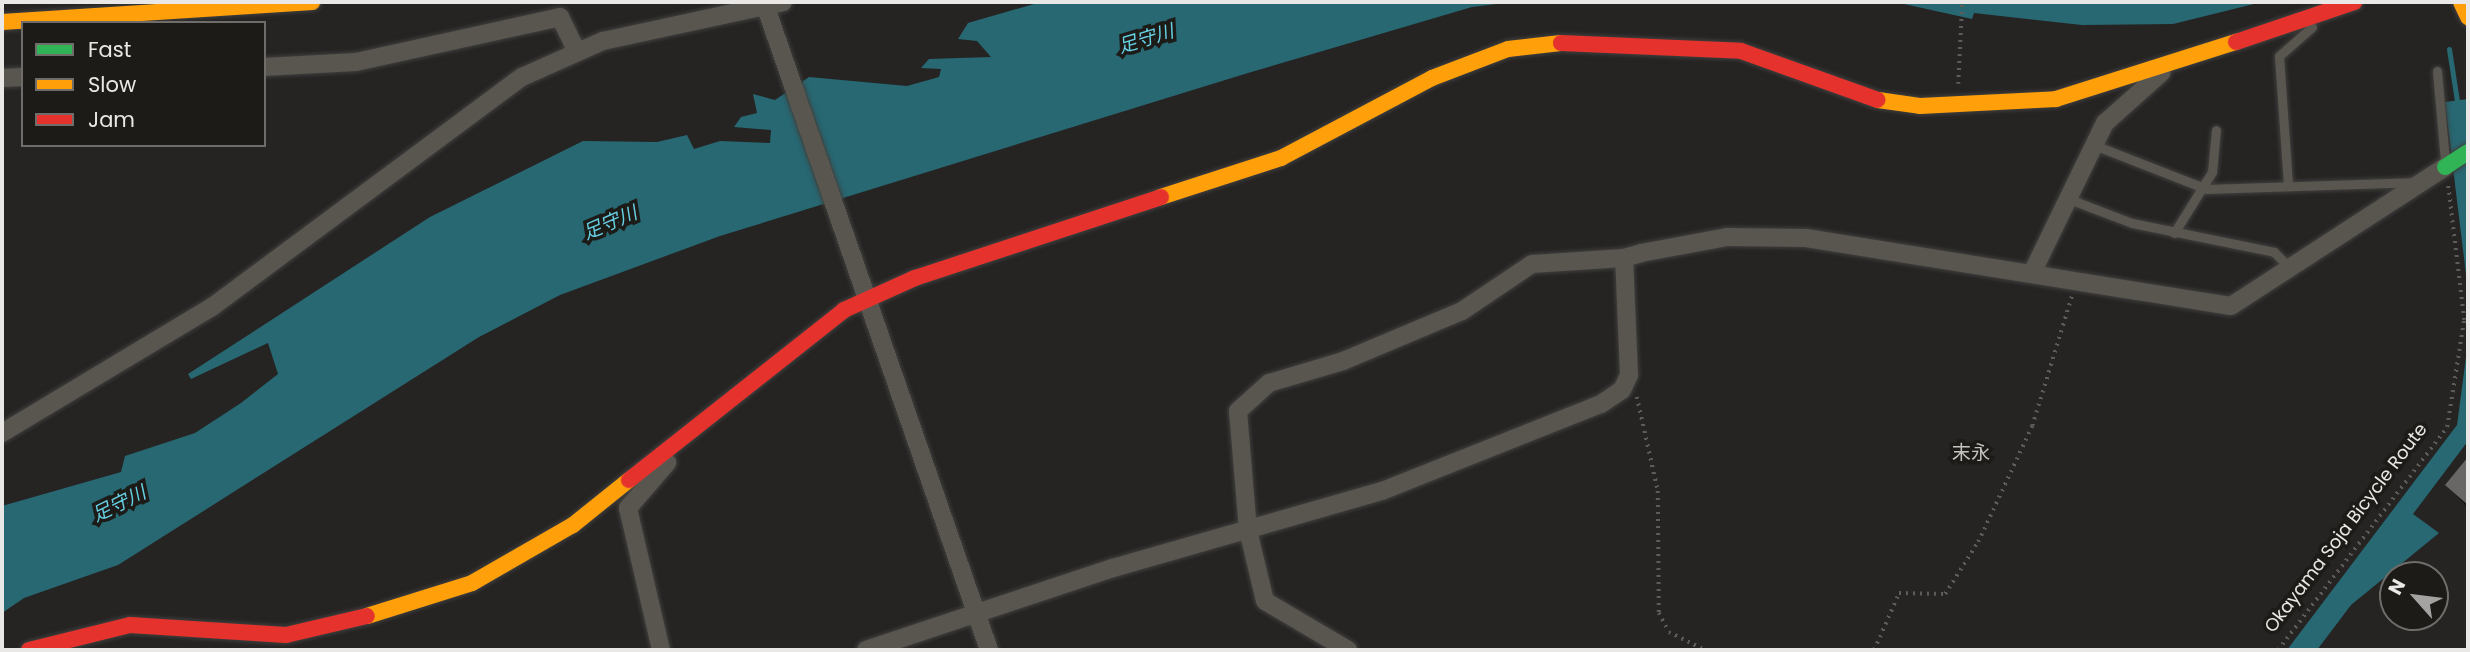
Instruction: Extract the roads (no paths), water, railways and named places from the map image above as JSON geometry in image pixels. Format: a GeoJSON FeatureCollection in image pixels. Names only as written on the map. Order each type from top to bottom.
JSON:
{"type":"FeatureCollection","features":[{"type":"Feature","properties":{"kind":"main road"},"geometry":{"type":"LineString","coordinates":[[2,22],[312,2]]}},
{"type":"Feature","properties":{"kind":"main road"},"geometry":{"type":"LineString","coordinates":[[29,650],[130,625],[286,635],[403,608],[533,552],[702,424],[793,346],[866,295],[1281,158],[1432,78],[1526,45],[1741,51],[1868,98],[1957,103],[2056,99],[2168,66],[2354,2]]}},
{"type":"Feature","properties":{"kind":"main road"},"geometry":{"type":"LineString","coordinates":[[2460,2],[2468,17]]}},
{"type":"Feature","properties":{"kind":"main road"},"geometry":{"type":"LineString","coordinates":[[2448,165],[2468,152]]}},
{"type":"Feature","properties":{"kind":"street"},"geometry":{"type":"LineString","coordinates":[[2,433],[212,307],[505,89],[577,52],[614,38],[770,7],[989,650]]}},
{"type":"Feature","properties":{"kind":"street"},"geometry":{"type":"LineString","coordinates":[[266,67],[356,62],[560,17],[577,52]]}},
{"type":"Feature","properties":{"kind":"street"},"geometry":{"type":"LineString","coordinates":[[2033,271],[2069,199],[2092,144],[2111,116],[2168,66]]}},
{"type":"Feature","properties":{"kind":"street"},"geometry":{"type":"LineString","coordinates":[[2,78],[21,77]]}},
{"type":"Feature","properties":{"kind":"street"},"geometry":{"type":"LineString","coordinates":[[1348,650],[1265,601],[1248,530],[1234,418],[1255,392],[1462,311],[1532,264],[1624,258],[1689,242],[1759,236],[2033,271],[2231,306],[2448,165]]}},
{"type":"Feature","properties":{"kind":"street"},"geometry":{"type":"LineString","coordinates":[[866,650],[1248,530],[1382,491],[1601,404],[1625,383],[1624,258]]}},
{"type":"Feature","properties":{"kind":"street"},"geometry":{"type":"LineString","coordinates":[[661,650],[628,508],[702,424]]}},
{"type":"Feature","properties":{"kind":"lane"},"geometry":{"type":"LineString","coordinates":[[2288,185],[2280,56],[2324,13]]}},
{"type":"Feature","properties":{"kind":"lane"},"geometry":{"type":"LineString","coordinates":[[2437,71],[2448,165]]}},
{"type":"Feature","properties":{"kind":"lane"},"geometry":{"type":"LineString","coordinates":[[2174,233],[2204,188],[2216,130]]}},
{"type":"Feature","properties":{"kind":"lane"},"geometry":{"type":"LineString","coordinates":[[2092,144],[2204,188],[2420,183]]}},
{"type":"Feature","properties":{"kind":"lane"},"geometry":{"type":"LineString","coordinates":[[2069,199],[2174,233],[2274,252],[2290,268]]}},
{"type":"Feature","properties":{"kind":"water","name":"足守川"},"geometry":{"type":"Polygon","coordinates":[[[1041,2],[1513,2],[1472,7],[1248,73],[720,236],[560,295],[479,337],[118,565],[24,598],[2,613],[2,506],[121,472],[125,456],[195,433],[241,403],[278,374],[268,343],[191,379],[188,374],[430,217],[583,141],[657,142],[687,135],[694,149],[720,141],[770,143],[771,130],[734,127],[741,117],[757,113],[753,94],[775,100],[809,77],[907,86],[939,77],[941,69],[921,68],[929,59],[991,57],[977,41],[958,39],[968,23],[1041,2]]]}},
{"type":"Feature","properties":{"kind":"water"},"geometry":{"type":"Polygon","coordinates":[[[1895,2],[2262,2],[2173,24],[2082,25],[1974,13],[1972,19],[1895,2]]]}},
{"type":"Feature","properties":{"kind":"water"},"geometry":{"type":"Polygon","coordinates":[[[2468,99],[2468,291],[2445,102],[2468,99]]]}},
{"type":"Feature","properties":{"kind":"water"},"geometry":{"type":"Polygon","coordinates":[[[2468,342],[2468,441],[2413,514],[2439,533],[2405,561],[2379,561],[2379,582],[2351,605],[2317,650],[2287,650],[2457,425],[2468,342]]]}},
{"type":"Feature","properties":{"kind":"waterway"},"geometry":{"type":"LineString","coordinates":[[2449,49],[2458,107]]}},
{"type":"Feature","properties":{"kind":"district","name":"末永"},"geometry":{"type":"Point","coordinates":[1971,453]}}]}
